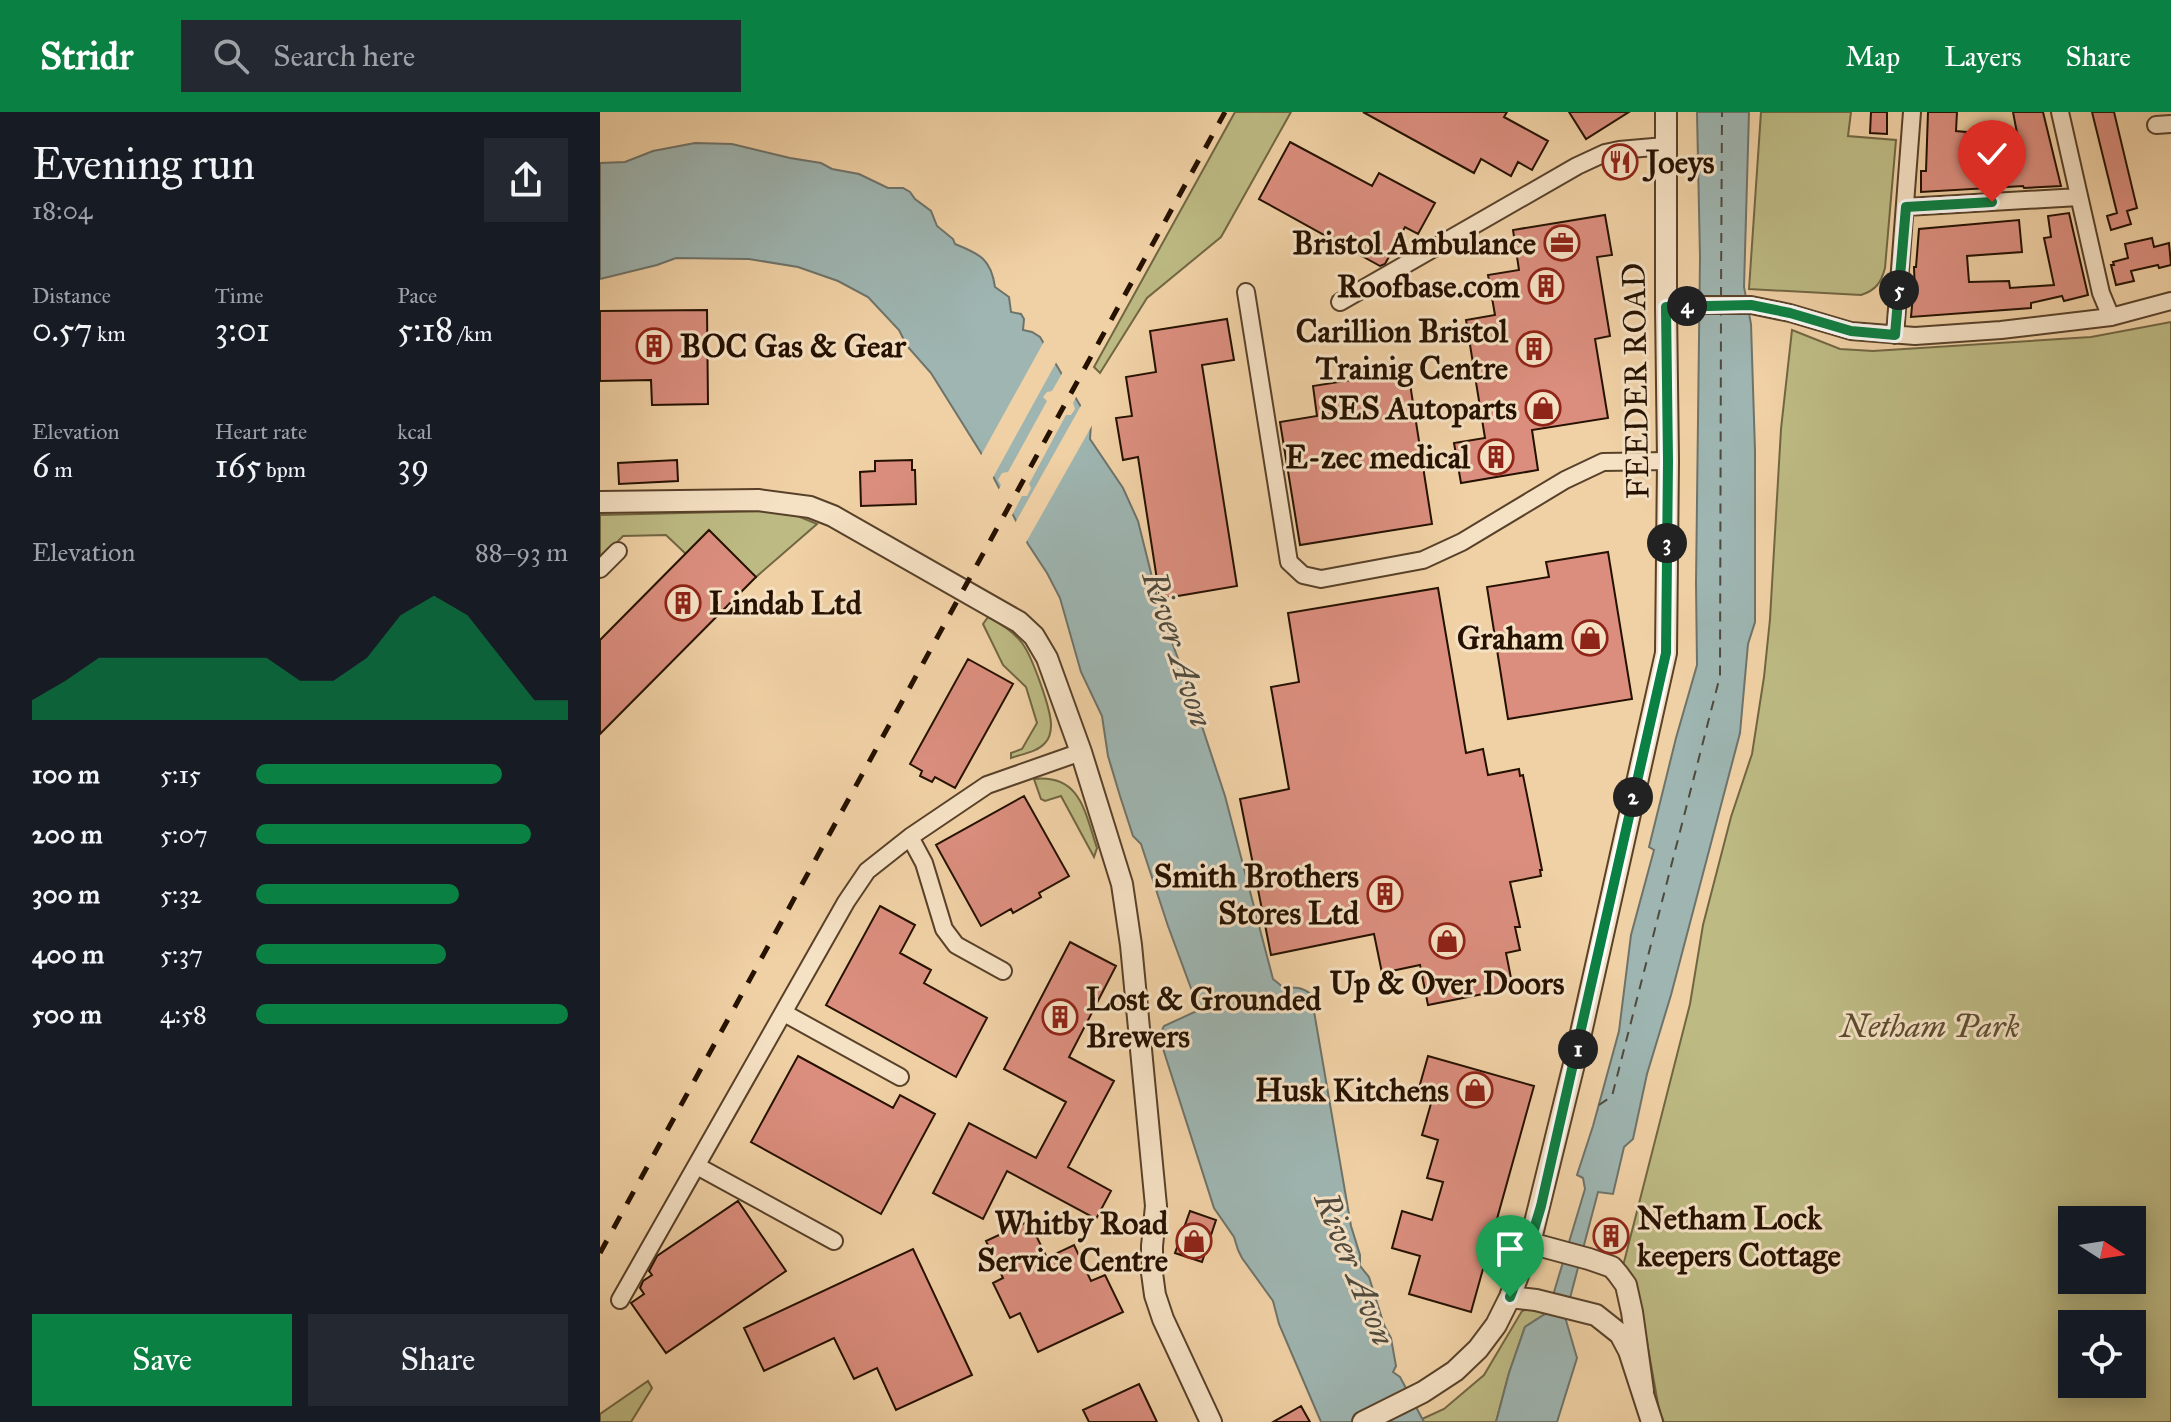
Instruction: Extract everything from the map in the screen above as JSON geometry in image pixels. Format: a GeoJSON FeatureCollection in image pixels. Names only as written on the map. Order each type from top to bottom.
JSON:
{"type":"FeatureCollection","features":[{"type":"Feature","properties":{"kind":"street","name":"FEEDER ROAD"},"geometry":{"type":"LineString","coordinates":[[1363,1422],[1423,1392],[1455,1371],[1478,1349],[1496,1325],[1530,1243],[1574,1064],[1666,653],[1666,112]]}},
{"type":"Feature","properties":{"kind":"street"},"geometry":{"type":"LineString","coordinates":[[1895,335],[1912,112]]}},
{"type":"Feature","properties":{"kind":"street"},"geometry":{"type":"LineString","coordinates":[[2060,112],[2101,293],[2111,317]]}},
{"type":"Feature","properties":{"kind":"street"},"geometry":{"type":"LineString","coordinates":[[1340,302],[1577,166],[1605,153],[1665,146]]}},
{"type":"Feature","properties":{"kind":"street"},"geometry":{"type":"LineString","coordinates":[[1906,207],[2079,197]]}},
{"type":"Feature","properties":{"kind":"street"},"geometry":{"type":"LineString","coordinates":[[1246,292],[1289,562],[1303,575],[1321,579],[1423,560],[1462,542],[1565,480],[1603,462],[1668,461]]}},
{"type":"Feature","properties":{"kind":"street"},"geometry":{"type":"LineString","coordinates":[[1666,307],[1751,305],[1851,331],[1915,336],[2111,317],[2171,301]]}},
{"type":"Feature","properties":{"kind":"street"},"geometry":{"type":"LineString","coordinates":[[600,502],[758,500],[810,507],[833,516],[1019,622],[1034,636],[1047,658],[1081,752],[1122,884],[1131,945],[1156,1206],[1152,1246],[1155,1295],[1211,1422]]}},
{"type":"Feature","properties":{"kind":"street"},"geometry":{"type":"LineString","coordinates":[[600,569],[618,551]]}},
{"type":"Feature","properties":{"kind":"street"},"geometry":{"type":"LineString","coordinates":[[620,1300],[846,902],[867,871],[910,837],[987,785],[1081,752]]}},
{"type":"Feature","properties":{"kind":"street"},"geometry":{"type":"LineString","coordinates":[[910,837],[924,863],[944,929],[956,945],[1003,971]]}},
{"type":"Feature","properties":{"kind":"street"},"geometry":{"type":"LineString","coordinates":[[784,1013],[900,1077]]}},
{"type":"Feature","properties":{"kind":"street"},"geometry":{"type":"LineString","coordinates":[[697,1166],[834,1241]]}},
{"type":"Feature","properties":{"kind":"street"},"geometry":{"type":"LineString","coordinates":[[1530,1243],[1612,1267],[1626,1285],[1643,1391]]}},
{"type":"Feature","properties":{"kind":"street"},"geometry":{"type":"LineString","coordinates":[[1510,1297],[1596,1315],[1620,1334],[1629,1351],[1652,1422]]}},
{"type":"Feature","properties":{"kind":"green space"},"geometry":{"type":"Polygon","coordinates":[[[1235,112],[1291,112],[1221,237],[1147,298],[1100,373],[1094,367],[1235,112]]]}},
{"type":"Feature","properties":{"kind":"green space"},"geometry":{"type":"Polygon","coordinates":[[[1761,112],[1851,112],[1848,136],[1896,140],[1885,268],[1880,282],[1871,291],[1861,295],[1749,289],[1761,112]]]}},
{"type":"Feature","properties":{"kind":"green space","name":"Netham Park"},"geometry":{"type":"Polygon","coordinates":[[[2171,322],[2171,1422],[1664,1422],[1660,1415],[1637,1287],[1623,1266],[1690,1004],[1703,925],[1731,817],[1752,754],[1770,619],[1781,429],[1792,330],[1840,349],[1873,351],[2091,337],[2171,322]]]}},
{"type":"Feature","properties":{"kind":"green space"},"geometry":{"type":"Polygon","coordinates":[[[768,511],[793,514],[817,524],[756,577],[686,554],[666,535],[623,536],[600,560],[600,515],[768,511]]]}},
{"type":"Feature","properties":{"kind":"green space"},"geometry":{"type":"Polygon","coordinates":[[[988,617],[1011,631],[1026,650],[1050,717],[1050,732],[1045,743],[1034,751],[1011,758],[1011,753],[1022,749],[1037,723],[1026,687],[1003,665],[983,624],[988,617]]]}},
{"type":"Feature","properties":{"kind":"green space"},"geometry":{"type":"Polygon","coordinates":[[[1034,779],[1062,783],[1079,798],[1097,848],[1094,857],[1061,796],[1045,801],[1041,799],[1034,779]]]}},
{"type":"Feature","properties":{"kind":"green space"},"geometry":{"type":"Polygon","coordinates":[[[1531,1308],[1548,1312],[1525,1327],[1496,1422],[1424,1422],[1422,1419],[1444,1409],[1484,1375],[1522,1311],[1531,1308]]]}},
{"type":"Feature","properties":{"kind":"green space"},"geometry":{"type":"Polygon","coordinates":[[[648,1381],[652,1388],[631,1422],[600,1422],[600,1414],[648,1381]]]}},
{"type":"Feature","properties":{"kind":"water"},"geometry":{"type":"Polygon","coordinates":[[[1697,112],[1749,112],[1744,287],[1751,324],[1755,622],[1748,644],[1740,733],[1647,1074],[1633,1139],[1624,1147],[1613,1194],[1598,1192],[1565,1317],[1577,1358],[1557,1422],[1496,1422],[1525,1327],[1548,1312],[1585,1189],[1583,1178],[1577,1175],[1619,1031],[1631,935],[1654,850],[1649,847],[1697,665],[1700,257],[1697,112]]]}},
{"type":"Feature","properties":{"kind":"water","name":"River Avon"},"geometry":{"type":"Polygon","coordinates":[[[695,143],[732,144],[821,163],[832,169],[859,174],[888,188],[903,188],[910,192],[931,211],[937,226],[955,244],[978,255],[987,264],[995,287],[1009,297],[1011,312],[1021,314],[1023,330],[1040,337],[1091,424],[1090,439],[1123,488],[1138,521],[1161,613],[1225,796],[1273,979],[1284,988],[1298,988],[1311,994],[1360,1266],[1369,1277],[1391,1338],[1396,1366],[1393,1372],[1400,1377],[1424,1422],[1321,1422],[1279,1324],[1273,1301],[1242,1258],[1234,1237],[1214,1208],[1159,1036],[1164,1026],[1199,1010],[1141,844],[1133,836],[1108,756],[1102,716],[1081,672],[1060,598],[981,453],[931,373],[907,346],[899,330],[868,297],[838,281],[798,267],[749,259],[676,258],[600,279],[600,163],[625,162],[653,151],[695,143]]]}},
{"type":"Feature","properties":{"kind":"pier"},"geometry":{"type":"Polygon","coordinates":[[[1046,338],[1058,359],[991,481],[979,459],[1046,338]]]}},
{"type":"Feature","properties":{"kind":"pier"},"geometry":{"type":"Polygon","coordinates":[[[1064,370],[1078,393],[1073,403],[1075,409],[1071,415],[1066,415],[1029,484],[1031,488],[1027,496],[1022,496],[1010,519],[997,493],[1001,485],[998,480],[1002,473],[1008,472],[1047,401],[1043,397],[1052,391],[1064,370]]]}},
{"type":"Feature","properties":{"kind":"pier"},"geometry":{"type":"Polygon","coordinates":[[[1083,402],[1094,422],[1024,546],[1014,525],[1083,402]]]}},
{"type":"Feature","properties":{"kind":"building"},"geometry":{"type":"Polygon","coordinates":[[[1363,112],[1507,112],[1504,117],[1548,141],[1532,170],[1518,162],[1511,176],[1481,159],[1474,173],[1363,112]]]}},
{"type":"Feature","properties":{"kind":"building"},"geometry":{"type":"Polygon","coordinates":[[[1569,112],[1629,112],[1586,139],[1569,112]]]}},
{"type":"Feature","properties":{"kind":"building"},"geometry":{"type":"Polygon","coordinates":[[[1871,112],[1887,112],[1887,134],[1870,133],[1871,112]]]}},
{"type":"Feature","properties":{"kind":"building"},"geometry":{"type":"Polygon","coordinates":[[[1928,112],[1957,112],[1956,131],[1966,132],[1964,155],[1991,154],[1991,157],[2021,154],[2013,112],[2043,112],[2061,186],[1921,192],[1921,171],[1926,171],[1928,112]]]}},
{"type":"Feature","properties":{"kind":"building"},"geometry":{"type":"Polygon","coordinates":[[[2092,112],[2114,112],[2137,208],[2127,211],[2131,224],[2111,230],[2107,216],[2117,213],[2092,112]]]}},
{"type":"Feature","properties":{"kind":"building"},"geometry":{"type":"Polygon","coordinates":[[[1290,142],[1372,186],[1379,173],[1435,203],[1418,234],[1405,227],[1385,264],[1380,266],[1259,199],[1290,142]]]}},
{"type":"Feature","properties":{"kind":"building"},"geometry":{"type":"Polygon","coordinates":[[[2069,213],[2088,295],[2064,301],[2062,296],[2031,303],[2031,308],[1911,317],[1919,229],[2019,220],[2022,252],[1967,256],[1969,282],[2009,281],[2010,288],[2054,285],[2044,238],[2051,237],[2048,216],[2069,213]]]}},
{"type":"Feature","properties":{"kind":"building"},"geometry":{"type":"Polygon","coordinates":[[[1605,215],[1612,255],[1597,257],[1610,336],[1595,339],[1608,418],[1532,430],[1538,470],[1461,483],[1454,443],[1485,438],[1466,320],[1495,315],[1488,275],[1519,270],[1513,230],[1605,215]]]}},
{"type":"Feature","properties":{"kind":"building"},"geometry":{"type":"Polygon","coordinates":[[[2152,238],[2154,247],[2169,243],[2171,265],[2131,271],[2134,281],[2116,285],[2111,265],[2128,258],[2125,244],[2152,238]]]}},
{"type":"Feature","properties":{"kind":"building","name":"BOC Gas & Gear"},"geometry":{"type":"Polygon","coordinates":[[[707,310],[708,404],[652,405],[651,380],[600,381],[600,311],[707,310]]]}},
{"type":"Feature","properties":{"kind":"building"},"geometry":{"type":"Polygon","coordinates":[[[1227,319],[1234,360],[1202,365],[1237,586],[1160,599],[1138,457],[1123,460],[1116,418],[1132,416],[1126,377],[1156,372],[1150,331],[1227,319]]]}},
{"type":"Feature","properties":{"kind":"building"},"geometry":{"type":"Polygon","coordinates":[[[1408,371],[1432,524],[1300,545],[1280,422],[1317,416],[1313,386],[1408,371]]]}},
{"type":"Feature","properties":{"kind":"building"},"geometry":{"type":"Polygon","coordinates":[[[677,460],[678,481],[619,484],[618,463],[677,460]]]}},
{"type":"Feature","properties":{"kind":"building"},"geometry":{"type":"Polygon","coordinates":[[[912,460],[916,504],[861,506],[860,472],[875,471],[875,461],[912,460]]]}},
{"type":"Feature","properties":{"kind":"building"},"geometry":{"type":"Polygon","coordinates":[[[709,530],[756,577],[600,734],[600,640],[709,530]]]}},
{"type":"Feature","properties":{"kind":"building"},"geometry":{"type":"Polygon","coordinates":[[[1608,552],[1632,699],[1508,719],[1487,587],[1549,577],[1546,562],[1608,552]]]}},
{"type":"Feature","properties":{"kind":"building"},"geometry":{"type":"Polygon","coordinates":[[[1438,588],[1466,753],[1483,749],[1488,775],[1519,769],[1520,776],[1523,775],[1542,870],[1541,876],[1510,882],[1520,927],[1515,927],[1520,950],[1506,953],[1513,988],[1428,1005],[1420,965],[1382,973],[1374,934],[1271,955],[1240,799],[1289,789],[1271,687],[1299,682],[1288,613],[1438,588]]]}},
{"type":"Feature","properties":{"kind":"building"},"geometry":{"type":"Polygon","coordinates":[[[968,659],[1013,684],[955,788],[935,777],[932,782],[920,776],[922,771],[910,764],[968,659]]]}},
{"type":"Feature","properties":{"kind":"building"},"geometry":{"type":"Polygon","coordinates":[[[1024,796],[1069,876],[1013,913],[1011,909],[981,926],[936,845],[1024,796]]]}},
{"type":"Feature","properties":{"kind":"building"},"geometry":{"type":"Polygon","coordinates":[[[880,906],[915,925],[900,953],[931,970],[924,983],[987,1018],[956,1077],[826,1005],[880,906]]]}},
{"type":"Feature","properties":{"kind":"building"},"geometry":{"type":"Polygon","coordinates":[[[1070,942],[1116,966],[1069,1057],[1114,1081],[1068,1167],[1111,1191],[1096,1219],[1007,1171],[983,1219],[933,1193],[969,1123],[1036,1158],[1066,1102],[1004,1069],[1070,942]]]}},
{"type":"Feature","properties":{"kind":"building"},"geometry":{"type":"Polygon","coordinates":[[[798,1056],[893,1108],[900,1095],[935,1114],[881,1214],[751,1142],[798,1056]]]}},
{"type":"Feature","properties":{"kind":"building"},"geometry":{"type":"Polygon","coordinates":[[[1428,1056],[1534,1086],[1471,1312],[1409,1294],[1420,1256],[1392,1248],[1402,1211],[1432,1220],[1443,1182],[1427,1178],[1438,1140],[1422,1135],[1432,1100],[1417,1095],[1428,1056]]]}},
{"type":"Feature","properties":{"kind":"building"},"geometry":{"type":"Polygon","coordinates":[[[738,1201],[786,1271],[666,1353],[631,1303],[644,1294],[640,1288],[643,1281],[652,1275],[649,1271],[657,1256],[738,1201]]]}},
{"type":"Feature","properties":{"kind":"building","name":"Whitby Road Service Centre"},"geometry":{"type":"Polygon","coordinates":[[[1190,1211],[1216,1220],[1202,1262],[1175,1253],[1190,1211]]]}},
{"type":"Feature","properties":{"kind":"building"},"geometry":{"type":"Polygon","coordinates":[[[1029,1221],[1047,1258],[1074,1245],[1091,1281],[1105,1275],[1123,1312],[1038,1352],[1020,1313],[1010,1318],[993,1283],[1003,1278],[986,1241],[1029,1221]]]}},
{"type":"Feature","properties":{"kind":"building","name":"Netham Lock keepers Cottage"},"geometry":{"type":"Polygon","coordinates":[[[1607,1224],[1620,1228],[1615,1247],[1602,1243],[1607,1224]]]}},
{"type":"Feature","properties":{"kind":"building"},"geometry":{"type":"Polygon","coordinates":[[[913,1249],[972,1375],[896,1410],[877,1368],[854,1379],[834,1338],[764,1371],[744,1328],[913,1249]]]}},
{"type":"Feature","properties":{"kind":"building"},"geometry":{"type":"Polygon","coordinates":[[[1139,1384],[1157,1422],[1089,1422],[1083,1410],[1139,1384]]]}},
{"type":"Feature","properties":{"kind":"building"},"geometry":{"type":"Polygon","coordinates":[[[1301,1406],[1310,1422],[1273,1422],[1301,1406]]]}},
{"type":"Feature","properties":{"kind":"ferry route"},"geometry":{"type":"LineString","coordinates":[[1721,297],[1722,112]]}},
{"type":"Feature","properties":{"kind":"ferry route"},"geometry":{"type":"LineString","coordinates":[[1599,1105],[1612,1096],[1720,676],[1721,311]]}},
{"type":"Feature","properties":{"kind":"railway"},"geometry":{"type":"LineString","coordinates":[[600,1253],[1225,112]]}},
{"type":"Feature","properties":{"kind":"place","name":"Joeys"},"geometry":{"type":"Point","coordinates":[1620,162]}},
{"type":"Feature","properties":{"kind":"place","name":"Bristol Ambulance"},"geometry":{"type":"Point","coordinates":[1562,243]}},
{"type":"Feature","properties":{"kind":"place","name":"Roofbase.com"},"geometry":{"type":"Point","coordinates":[1546,286]}},
{"type":"Feature","properties":{"kind":"place","name":"BOC Gas & Gear"},"geometry":{"type":"Point","coordinates":[654,346]}},
{"type":"Feature","properties":{"kind":"place","name":"Carillion Bristol Trainig Centre"},"geometry":{"type":"Point","coordinates":[1534,349]}},
{"type":"Feature","properties":{"kind":"place","name":"SES Autoparts"},"geometry":{"type":"Point","coordinates":[1543,408]}},
{"type":"Feature","properties":{"kind":"place","name":"E-zec medical"},"geometry":{"type":"Point","coordinates":[1496,457]}},
{"type":"Feature","properties":{"kind":"place","name":"Lindab Ltd"},"geometry":{"type":"Point","coordinates":[683,603]}},
{"type":"Feature","properties":{"kind":"place","name":"Graham"},"geometry":{"type":"Point","coordinates":[1590,638]}},
{"type":"Feature","properties":{"kind":"place","name":"Smith Brothers Stores Ltd"},"geometry":{"type":"Point","coordinates":[1385,894]}},
{"type":"Feature","properties":{"kind":"place","name":"Up & Over Doors"},"geometry":{"type":"Point","coordinates":[1447,941]}},
{"type":"Feature","properties":{"kind":"place","name":"Lost & Grounded Brewers"},"geometry":{"type":"Point","coordinates":[1060,1017]}},
{"type":"Feature","properties":{"kind":"place","name":"Husk Kitchens"},"geometry":{"type":"Point","coordinates":[1475,1090]}},
{"type":"Feature","properties":{"kind":"place","name":"Netham Lock keepers Cottage"},"geometry":{"type":"Point","coordinates":[1611,1236]}},
{"type":"Feature","properties":{"kind":"place","name":"Whitby Road Service Centre"},"geometry":{"type":"Point","coordinates":[1194,1241]}},
{"type":"Feature","properties":{"kind":"route"},"geometry":{"type":"LineString","coordinates":[[1510,1297],[1541,1206],[1666,653],[1666,307],[1751,305],[1851,331],[1895,335],[1906,207],[1992,202]]}}]}
